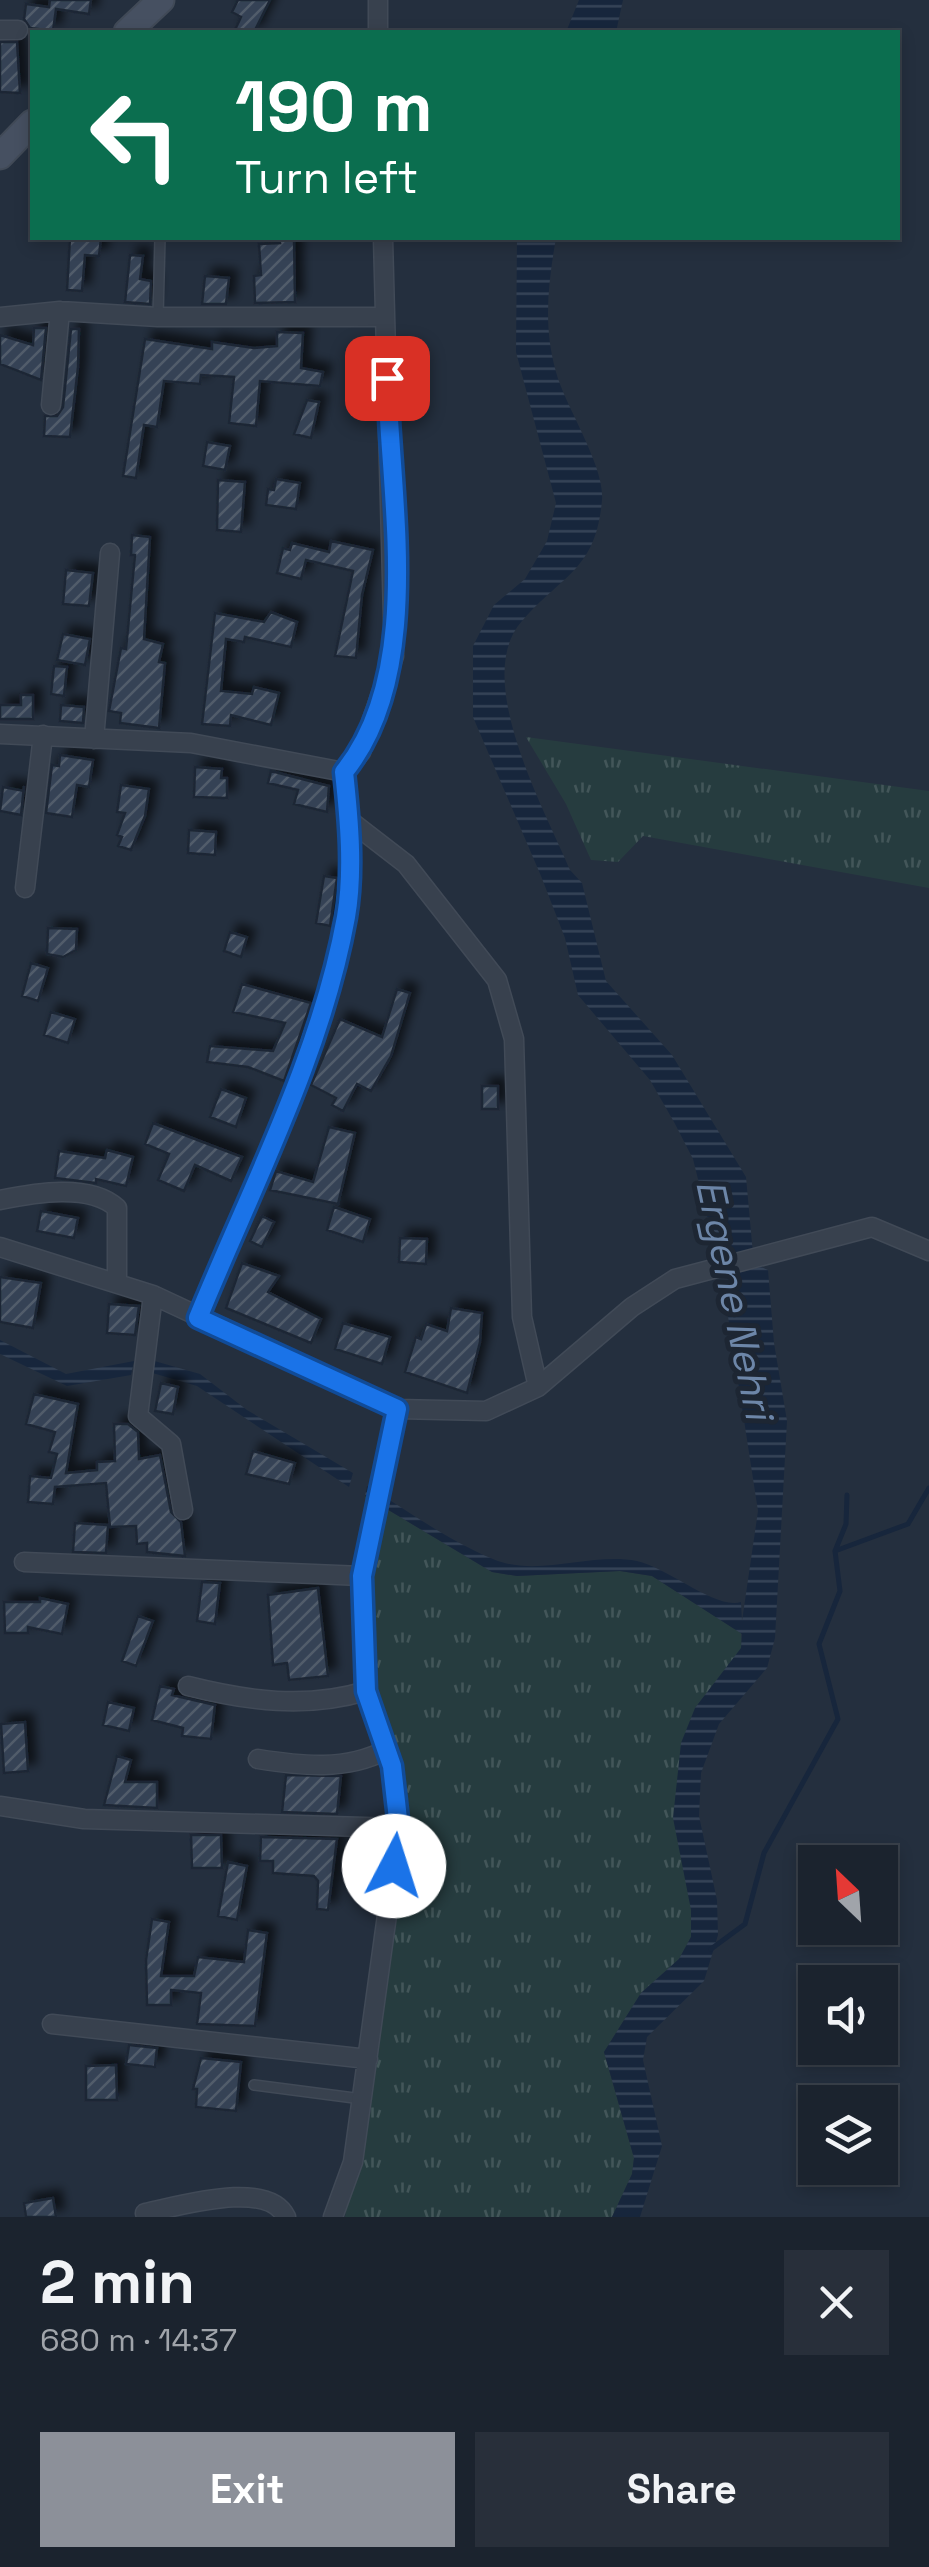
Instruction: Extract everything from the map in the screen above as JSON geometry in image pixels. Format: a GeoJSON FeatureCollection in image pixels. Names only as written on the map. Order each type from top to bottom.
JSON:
{"type":"FeatureCollection","features":[{"type":"Feature","properties":{"kind":"main road"},"geometry":{"type":"LineString","coordinates":[[129,30],[161,0]]}},
{"type":"Feature","properties":{"kind":"main road"},"geometry":{"type":"LineString","coordinates":[[0,156],[30,126]]}},
{"type":"Feature","properties":{"kind":"street"},"geometry":{"type":"LineString","coordinates":[[378,0],[378,30]]}},
{"type":"Feature","properties":{"kind":"street"},"geometry":{"type":"LineString","coordinates":[[198,1318],[314,1036],[346,914],[349,820],[344,772],[360,752],[394,656],[382,240]]}},
{"type":"Feature","properties":{"kind":"street"},"geometry":{"type":"LineString","coordinates":[[51,405],[60,311]]}},
{"type":"Feature","properties":{"kind":"street"},"geometry":{"type":"LineString","coordinates":[[0,317],[60,311],[158,318],[385,317]]}},
{"type":"Feature","properties":{"kind":"street"},"geometry":{"type":"LineString","coordinates":[[94,739],[110,553]]}},
{"type":"Feature","properties":{"kind":"street"},"geometry":{"type":"LineString","coordinates":[[0,734],[191,743],[344,772]]}},
{"type":"Feature","properties":{"kind":"street"},"geometry":{"type":"LineString","coordinates":[[26,888],[42,735]]}},
{"type":"Feature","properties":{"kind":"street"},"geometry":{"type":"LineString","coordinates":[[349,820],[406,864],[496,980],[514,1039],[522,1317],[538,1387]]}},
{"type":"Feature","properties":{"kind":"street"},"geometry":{"type":"LineString","coordinates":[[0,1200],[40,1192],[106,1198],[117,1208],[117,1284]]}},
{"type":"Feature","properties":{"kind":"street"},"geometry":{"type":"LineString","coordinates":[[0,1247],[153,1294],[397,1409],[486,1411],[538,1387],[632,1307],[675,1279],[872,1227],[929,1251]]}},
{"type":"Feature","properties":{"kind":"street"},"geometry":{"type":"LineString","coordinates":[[153,1294],[138,1416],[170,1444],[183,1510]]}},
{"type":"Feature","properties":{"kind":"street"},"geometry":{"type":"LineString","coordinates":[[333,2217],[353,2162],[399,1828],[386,1750],[366,1691],[362,1576],[397,1409]]}},
{"type":"Feature","properties":{"kind":"street"},"geometry":{"type":"LineString","coordinates":[[24,1562],[362,1576]]}},
{"type":"Feature","properties":{"kind":"street"},"geometry":{"type":"LineString","coordinates":[[188,1686],[256,1702],[340,1699],[366,1691]]}},
{"type":"Feature","properties":{"kind":"street"},"geometry":{"type":"LineString","coordinates":[[258,1760],[300,1765],[360,1764],[386,1750]]}},
{"type":"Feature","properties":{"kind":"street"},"geometry":{"type":"LineString","coordinates":[[0,1806],[84,1818],[399,1828]]}},
{"type":"Feature","properties":{"kind":"street"},"geometry":{"type":"LineString","coordinates":[[52,2024],[368,2059]]}},
{"type":"Feature","properties":{"kind":"street"},"geometry":{"type":"LineString","coordinates":[[146,2213],[206,2200],[265,2198],[281,2206],[286,2217]]}},
{"type":"Feature","properties":{"kind":"lane"},"geometry":{"type":"LineString","coordinates":[[158,318],[160,240]]}},
{"type":"Feature","properties":{"kind":"lane"},"geometry":{"type":"LineString","coordinates":[[254,2085],[362,2100]]}},
{"type":"Feature","properties":{"kind":"green space"},"geometry":{"type":"Polygon","coordinates":[[[526,737],[929,791],[929,888],[643,836],[618,862],[591,860],[566,804],[526,737]]]}},
{"type":"Feature","properties":{"kind":"green space"},"geometry":{"type":"Polygon","coordinates":[[[365,1496],[492,1572],[517,1576],[620,1571],[652,1576],[741,1633],[742,1648],[695,1708],[691,1937],[679,1959],[641,1993],[604,2052],[634,2158],[632,2174],[612,2217],[345,2217],[377,2043],[408,1802],[367,1650],[365,1496]]]}},
{"type":"Feature","properties":{"kind":"water"},"geometry":{"type":"Polygon","coordinates":[[[579,0],[623,0],[616,30],[567,30],[579,0]]]}},
{"type":"Feature","properties":{"kind":"water"},"geometry":{"type":"Polygon","coordinates":[[[517,240],[556,240],[548,305],[552,355],[597,470],[602,500],[599,523],[585,557],[522,621],[508,646],[504,676],[508,709],[530,780],[570,870],[582,883],[606,981],[672,1055],[746,1177],[753,1254],[725,1263],[715,1248],[693,1159],[674,1122],[650,1080],[578,995],[565,938],[473,717],[473,646],[494,605],[525,579],[547,541],[556,503],[516,352],[517,240]]]}},
{"type":"Feature","properties":{"kind":"water","name":"Ergene Nehri"},"geometry":{"type":"Polygon","coordinates":[[[754,1264],[768,1270],[774,1343],[787,1421],[775,1638],[767,1668],[719,1724],[701,1773],[699,1816],[717,1900],[718,1935],[704,1981],[647,2037],[643,2060],[662,2146],[640,2217],[612,2217],[632,2174],[634,2158],[604,2052],[641,1993],[679,1959],[691,1937],[691,1910],[673,1818],[681,1743],[695,1708],[741,1648],[742,1634],[652,1576],[620,1571],[517,1576],[492,1572],[365,1496],[367,1486],[461,1544],[510,1564],[637,1561],[718,1600],[741,1602],[742,1621],[758,1511],[727,1310],[729,1276],[754,1264]]]}},
{"type":"Feature","properties":{"kind":"water"},"geometry":{"type":"Polygon","coordinates":[[[0,1340],[66,1374],[134,1361],[131,1375],[67,1386],[0,1354],[0,1340]]]}},
{"type":"Feature","properties":{"kind":"water"},"geometry":{"type":"Polygon","coordinates":[[[151,1360],[200,1374],[247,1410],[353,1473],[349,1487],[197,1386],[149,1372],[151,1360]]]}},
{"type":"Feature","properties":{"kind":"building"},"geometry":{"type":"Polygon","coordinates":[[[50,0],[91,0],[89,14],[56,9],[53,30],[30,28],[24,19],[26,4],[49,7],[50,0]]]}},
{"type":"Feature","properties":{"kind":"building"},"geometry":{"type":"Polygon","coordinates":[[[238,0],[270,0],[255,30],[235,30],[241,17],[232,12],[238,0]]]}},
{"type":"Feature","properties":{"kind":"building"},"geometry":{"type":"Polygon","coordinates":[[[0,42],[17,42],[20,93],[0,92],[0,42]]]}},
{"type":"Feature","properties":{"kind":"building"},"geometry":{"type":"Polygon","coordinates":[[[70,240],[101,240],[99,256],[85,255],[82,291],[67,290],[70,240]]]}},
{"type":"Feature","properties":{"kind":"building"},"geometry":{"type":"Polygon","coordinates":[[[279,240],[294,240],[295,302],[255,303],[254,276],[261,275],[259,244],[280,243],[279,240]]]}},
{"type":"Feature","properties":{"kind":"building"},"geometry":{"type":"Polygon","coordinates":[[[130,255],[143,256],[140,279],[151,281],[150,304],[125,302],[130,255]]]}},
{"type":"Feature","properties":{"kind":"building"},"geometry":{"type":"Polygon","coordinates":[[[205,276],[229,278],[226,304],[202,304],[205,276]]]}},
{"type":"Feature","properties":{"kind":"building"},"geometry":{"type":"Polygon","coordinates":[[[34,328],[46,328],[41,380],[0,364],[0,335],[33,345],[34,328]]]}},
{"type":"Feature","properties":{"kind":"building"},"geometry":{"type":"Polygon","coordinates":[[[71,329],[79,329],[70,437],[44,436],[45,416],[57,416],[63,407],[71,329]]]}},
{"type":"Feature","properties":{"kind":"building"},"geometry":{"type":"Polygon","coordinates":[[[277,332],[303,333],[301,368],[323,372],[320,386],[260,381],[256,426],[229,423],[234,377],[201,375],[200,384],[164,381],[157,427],[144,425],[136,478],[123,476],[145,339],[212,349],[212,342],[254,348],[277,346],[277,332]]]}},
{"type":"Feature","properties":{"kind":"building"},"geometry":{"type":"Polygon","coordinates":[[[307,400],[319,402],[311,438],[294,434],[307,400]]]}},
{"type":"Feature","properties":{"kind":"building"},"geometry":{"type":"Polygon","coordinates":[[[207,442],[230,446],[225,470],[203,466],[207,442]]]}},
{"type":"Feature","properties":{"kind":"building"},"geometry":{"type":"Polygon","coordinates":[[[276,479],[300,483],[296,509],[266,505],[268,489],[274,490],[276,479]]]}},
{"type":"Feature","properties":{"kind":"building"},"geometry":{"type":"Polygon","coordinates":[[[218,480],[245,482],[241,532],[217,530],[218,480]]]}},
{"type":"Feature","properties":{"kind":"building"},"geometry":{"type":"Polygon","coordinates":[[[132,535],[150,537],[144,639],[163,644],[159,662],[165,663],[159,728],[120,723],[121,713],[109,711],[121,648],[126,649],[135,555],[131,555],[132,535]]]}},
{"type":"Feature","properties":{"kind":"building"},"geometry":{"type":"Polygon","coordinates":[[[331,541],[373,550],[362,595],[356,658],[335,656],[353,571],[306,560],[301,579],[277,573],[283,548],[290,550],[292,543],[329,552],[331,541]]]}},
{"type":"Feature","properties":{"kind":"building"},"geometry":{"type":"Polygon","coordinates":[[[66,570],[93,573],[89,606],[63,604],[66,570]]]}},
{"type":"Feature","properties":{"kind":"building"},"geometry":{"type":"Polygon","coordinates":[[[271,612],[297,622],[291,647],[245,637],[244,642],[226,639],[221,691],[252,694],[254,687],[279,693],[271,725],[231,715],[230,726],[202,724],[215,613],[264,622],[271,612]]]}},
{"type":"Feature","properties":{"kind":"building"},"geometry":{"type":"Polygon","coordinates":[[[63,634],[90,639],[85,665],[57,660],[63,634]]]}},
{"type":"Feature","properties":{"kind":"building"},"geometry":{"type":"Polygon","coordinates":[[[54,666],[67,667],[64,696],[51,694],[54,666]]]}},
{"type":"Feature","properties":{"kind":"building"},"geometry":{"type":"Polygon","coordinates":[[[21,695],[33,695],[33,719],[0,719],[0,705],[21,705],[21,695]]]}},
{"type":"Feature","properties":{"kind":"building"},"geometry":{"type":"Polygon","coordinates":[[[61,705],[84,707],[83,723],[60,721],[61,705]]]}},
{"type":"Feature","properties":{"kind":"building"},"geometry":{"type":"Polygon","coordinates":[[[60,755],[93,760],[89,787],[77,785],[72,817],[46,813],[52,765],[59,766],[60,755]]]}},
{"type":"Feature","properties":{"kind":"building"},"geometry":{"type":"Polygon","coordinates":[[[195,767],[222,769],[221,778],[227,778],[227,798],[194,797],[195,767]]]}},
{"type":"Feature","properties":{"kind":"building"},"geometry":{"type":"Polygon","coordinates":[[[271,771],[329,786],[327,812],[294,804],[298,790],[268,783],[271,771]]]}},
{"type":"Feature","properties":{"kind":"building"},"geometry":{"type":"Polygon","coordinates":[[[121,785],[149,789],[145,816],[131,850],[118,846],[122,837],[117,835],[125,813],[117,812],[121,785]]]}},
{"type":"Feature","properties":{"kind":"building"},"geometry":{"type":"Polygon","coordinates":[[[3,787],[23,791],[21,815],[0,811],[3,787]]]}},
{"type":"Feature","properties":{"kind":"building"},"geometry":{"type":"Polygon","coordinates":[[[189,830],[216,832],[215,855],[188,853],[189,830]]]}},
{"type":"Feature","properties":{"kind":"building"},"geometry":{"type":"Polygon","coordinates":[[[324,876],[337,878],[330,926],[316,923],[324,876]]]}},
{"type":"Feature","properties":{"kind":"building"},"geometry":{"type":"Polygon","coordinates":[[[48,928],[77,929],[76,950],[63,957],[47,954],[48,928]]]}},
{"type":"Feature","properties":{"kind":"building"},"geometry":{"type":"Polygon","coordinates":[[[230,932],[247,937],[241,957],[224,951],[230,932]]]}},
{"type":"Feature","properties":{"kind":"building"},"geometry":{"type":"Polygon","coordinates":[[[31,963],[48,968],[38,1001],[22,996],[31,963]]]}},
{"type":"Feature","properties":{"kind":"building"},"geometry":{"type":"Polygon","coordinates":[[[242,984],[311,1003],[284,1081],[248,1067],[207,1062],[210,1046],[273,1051],[285,1023],[233,1012],[242,984]]]}},
{"type":"Feature","properties":{"kind":"building"},"geometry":{"type":"Polygon","coordinates":[[[397,989],[410,993],[391,1056],[371,1091],[357,1084],[343,1111],[332,1105],[336,1098],[311,1085],[340,1019],[382,1037],[397,989]]]}},
{"type":"Feature","properties":{"kind":"building"},"geometry":{"type":"Polygon","coordinates":[[[51,1012],[75,1019],[68,1043],[44,1035],[51,1012]]]}},
{"type":"Feature","properties":{"kind":"building"},"geometry":{"type":"Polygon","coordinates":[[[482,1086],[498,1086],[498,1109],[482,1109],[482,1086]]]}},
{"type":"Feature","properties":{"kind":"building"},"geometry":{"type":"Polygon","coordinates":[[[221,1089],[246,1098],[236,1127],[210,1117],[221,1089]]]}},
{"type":"Feature","properties":{"kind":"building"},"geometry":{"type":"Polygon","coordinates":[[[153,1123],[242,1157],[231,1181],[195,1165],[184,1191],[158,1180],[169,1154],[145,1144],[153,1123]]]}},
{"type":"Feature","properties":{"kind":"building"},"geometry":{"type":"Polygon","coordinates":[[[329,1127],[355,1133],[338,1204],[270,1190],[276,1171],[313,1182],[329,1127]]]}},
{"type":"Feature","properties":{"kind":"building"},"geometry":{"type":"Polygon","coordinates":[[[107,1150],[133,1157],[126,1186],[96,1179],[96,1183],[55,1178],[59,1151],[105,1158],[107,1150]]]}},
{"type":"Feature","properties":{"kind":"building"},"geometry":{"type":"Polygon","coordinates":[[[334,1207],[370,1219],[363,1242],[327,1230],[334,1207]]]}},
{"type":"Feature","properties":{"kind":"building"},"geometry":{"type":"Polygon","coordinates":[[[41,1211],[78,1218],[74,1238],[37,1231],[41,1211]]]}},
{"type":"Feature","properties":{"kind":"building"},"geometry":{"type":"Polygon","coordinates":[[[262,1216],[274,1222],[262,1247],[250,1241],[262,1216]]]}},
{"type":"Feature","properties":{"kind":"building"},"geometry":{"type":"Polygon","coordinates":[[[400,1238],[427,1239],[426,1264],[399,1262],[400,1238]]]}},
{"type":"Feature","properties":{"kind":"building"},"geometry":{"type":"Polygon","coordinates":[[[242,1263],[279,1276],[268,1292],[321,1319],[311,1343],[226,1308],[242,1263]]]}},
{"type":"Feature","properties":{"kind":"building"},"geometry":{"type":"Polygon","coordinates":[[[0,1277],[41,1283],[33,1328],[0,1322],[0,1277]]]}},
{"type":"Feature","properties":{"kind":"building"},"geometry":{"type":"Polygon","coordinates":[[[109,1304],[139,1306],[135,1335],[107,1333],[109,1304]]]}},
{"type":"Feature","properties":{"kind":"building"},"geometry":{"type":"Polygon","coordinates":[[[451,1308],[482,1313],[480,1342],[467,1393],[405,1372],[416,1337],[421,1339],[426,1324],[447,1331],[451,1308]]]}},
{"type":"Feature","properties":{"kind":"building"},"geometry":{"type":"Polygon","coordinates":[[[343,1323],[390,1337],[382,1364],[335,1349],[343,1323]]]}},
{"type":"Feature","properties":{"kind":"building"},"geometry":{"type":"Polygon","coordinates":[[[161,1383],[178,1387],[173,1414],[155,1411],[161,1383]]]}},
{"type":"Feature","properties":{"kind":"building"},"geometry":{"type":"Polygon","coordinates":[[[34,1394],[78,1404],[66,1473],[97,1470],[97,1462],[115,1461],[114,1424],[128,1424],[138,1432],[139,1459],[160,1455],[171,1512],[181,1522],[185,1556],[147,1552],[147,1543],[137,1544],[136,1526],[110,1527],[106,1483],[55,1487],[53,1504],[28,1502],[30,1476],[51,1478],[57,1454],[49,1452],[55,1432],[26,1424],[34,1394]]]}},
{"type":"Feature","properties":{"kind":"building"},"geometry":{"type":"Polygon","coordinates":[[[253,1451],[295,1463],[289,1484],[246,1474],[253,1451]]]}},
{"type":"Feature","properties":{"kind":"building"},"geometry":{"type":"Polygon","coordinates":[[[75,1523],[108,1525],[106,1553],[73,1552],[75,1523]]]}},
{"type":"Feature","properties":{"kind":"building"},"geometry":{"type":"Polygon","coordinates":[[[202,1582],[220,1583],[215,1624],[197,1621],[202,1582]]]}},
{"type":"Feature","properties":{"kind":"building"},"geometry":{"type":"Polygon","coordinates":[[[318,1588],[328,1676],[289,1680],[287,1663],[273,1665],[268,1595],[318,1588]]]}},
{"type":"Feature","properties":{"kind":"building"},"geometry":{"type":"Polygon","coordinates":[[[40,1598],[68,1604],[62,1634],[28,1627],[28,1633],[5,1633],[4,1602],[40,1602],[40,1598]]]}},
{"type":"Feature","properties":{"kind":"building"},"geometry":{"type":"Polygon","coordinates":[[[138,1616],[153,1621],[136,1666],[122,1661],[138,1616]]]}},
{"type":"Feature","properties":{"kind":"building"},"geometry":{"type":"Polygon","coordinates":[[[160,1686],[174,1689],[172,1695],[215,1705],[211,1739],[182,1736],[183,1728],[152,1720],[160,1686]]]}},
{"type":"Feature","properties":{"kind":"building"},"geometry":{"type":"Polygon","coordinates":[[[108,1702],[134,1708],[129,1731],[103,1725],[108,1702]]]}},
{"type":"Feature","properties":{"kind":"building"},"geometry":{"type":"Polygon","coordinates":[[[25,1722],[28,1771],[4,1773],[1,1724],[25,1722]]]}},
{"type":"Feature","properties":{"kind":"building"},"geometry":{"type":"Polygon","coordinates":[[[117,1756],[131,1760],[125,1782],[157,1782],[157,1808],[104,1805],[117,1756]]]}},
{"type":"Feature","properties":{"kind":"building"},"geometry":{"type":"Polygon","coordinates":[[[286,1775],[341,1776],[337,1814],[282,1812],[286,1775]]]}},
{"type":"Feature","properties":{"kind":"building"},"geometry":{"type":"Polygon","coordinates":[[[191,1835],[221,1835],[222,1868],[192,1868],[191,1835]]]}},
{"type":"Feature","properties":{"kind":"building"},"geometry":{"type":"Polygon","coordinates":[[[261,1837],[337,1839],[328,1910],[317,1909],[318,1881],[314,1876],[273,1873],[273,1861],[260,1861],[261,1837]]]}},
{"type":"Feature","properties":{"kind":"building"},"geometry":{"type":"Polygon","coordinates":[[[228,1862],[247,1866],[237,1920],[218,1916],[228,1862]]]}},
{"type":"Feature","properties":{"kind":"building"},"geometry":{"type":"Polygon","coordinates":[[[152,1919],[169,1922],[161,1976],[194,1976],[198,1957],[244,1962],[248,1930],[267,1933],[255,2026],[197,2024],[201,1993],[171,1990],[171,2005],[147,2005],[146,1960],[152,1919]]]}},
{"type":"Feature","properties":{"kind":"building"},"geometry":{"type":"Polygon","coordinates":[[[129,2045],[157,2048],[155,2067],[126,2064],[129,2045]]]}},
{"type":"Feature","properties":{"kind":"building"},"geometry":{"type":"Polygon","coordinates":[[[201,2058],[241,2062],[236,2111],[196,2107],[197,2089],[193,2089],[201,2058]]]}},
{"type":"Feature","properties":{"kind":"building"},"geometry":{"type":"Polygon","coordinates":[[[116,2065],[117,2100],[86,2100],[86,2066],[116,2065]]]}},
{"type":"Feature","properties":{"kind":"building"},"geometry":{"type":"Polygon","coordinates":[[[53,2198],[56,2217],[26,2217],[24,2203],[53,2198]]]}},
{"type":"Feature","properties":{"kind":"waterway"},"geometry":{"type":"LineString","coordinates":[[835,1551],[908,1524],[929,1488]]}},
{"type":"Feature","properties":{"kind":"waterway"},"geometry":{"type":"LineString","coordinates":[[711,1949],[745,1924],[764,1853],[838,1719],[819,1644],[840,1591],[835,1551],[846,1524],[847,1495]]}},
{"type":"Feature","properties":{"kind":"route"},"geometry":{"type":"LineString","coordinates":[[387,378],[394,656],[360,752],[344,772],[349,820],[346,914],[314,1036],[198,1318],[397,1409],[362,1576],[366,1691],[392,1766],[399,1828],[394,1866]]}}]}
